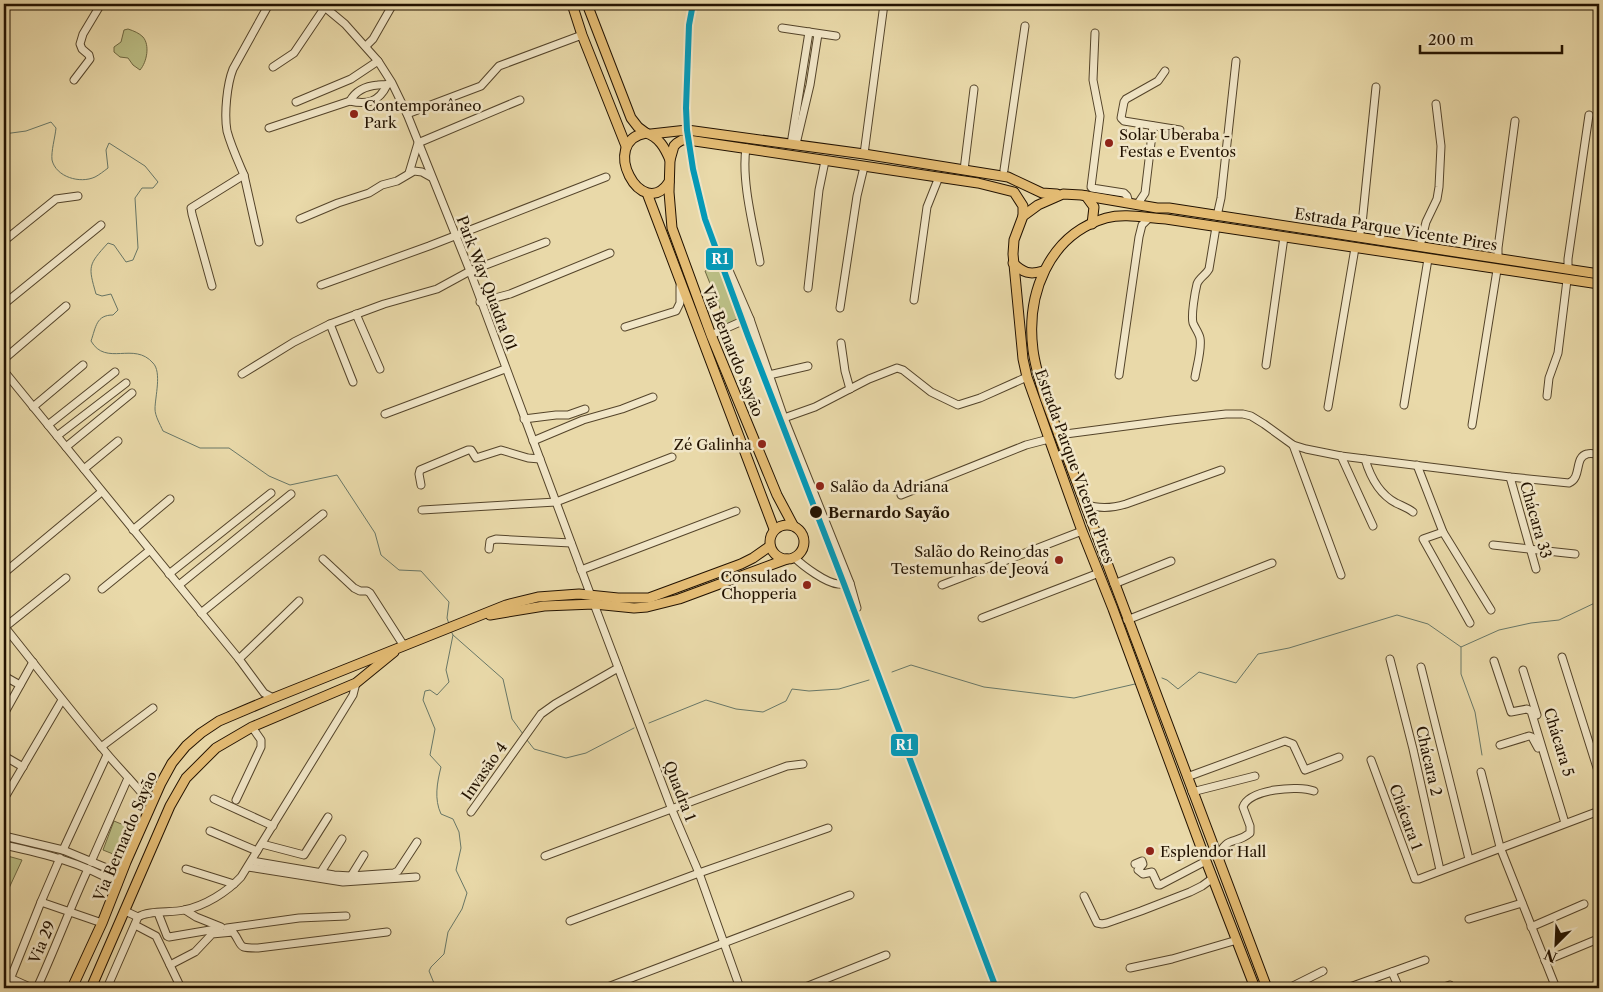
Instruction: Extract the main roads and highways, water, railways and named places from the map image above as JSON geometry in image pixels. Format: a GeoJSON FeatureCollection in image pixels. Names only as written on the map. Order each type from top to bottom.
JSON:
{"type":"FeatureCollection","features":[{"type":"Feature","properties":{"kind":"main road"},"geometry":{"type":"LineString","coordinates":[[572,4],[582,35],[626,146]]}},
{"type":"Feature","properties":{"kind":"main road"},"geometry":{"type":"LineString","coordinates":[[587,4],[631,118],[638,127],[656,138],[664,147],[670,160]]}},
{"type":"Feature","properties":{"kind":"main road"},"geometry":{"type":"LineString","coordinates":[[1023,216],[1023,206],[1014,192],[978,183],[682,140],[674,146],[670,160],[669,181],[663,190],[653,194],[647,193],[640,188],[629,175],[624,150],[633,138],[648,134],[687,130],[1003,174],[1042,193],[1063,194]]}},
{"type":"Feature","properties":{"kind":"main road","name":"Via Bernardo Sayão"},"geometry":{"type":"LineString","coordinates":[[669,181],[672,228],[711,335],[777,496],[793,525]]}},
{"type":"Feature","properties":{"kind":"main road"},"geometry":{"type":"LineString","coordinates":[[647,193],[774,529]]}},
{"type":"Feature","properties":{"kind":"main road","name":"Estrada Parque Vicente Pires"},"geometry":{"type":"LineString","coordinates":[[1257,986],[1206,861],[1026,377],[1013,263],[1014,240],[1023,216],[1043,202],[1063,194],[1086,196],[1599,274]]}},
{"type":"Feature","properties":{"kind":"main road"},"geometry":{"type":"LineString","coordinates":[[1086,196],[1094,207],[1092,224]]}},
{"type":"Feature","properties":{"kind":"main road","name":"Estrada Parque Vicente Pires"},"geometry":{"type":"LineString","coordinates":[[1257,986],[1261,975],[1118,597],[1058,435],[1038,374],[1033,349],[1032,322],[1034,301],[1044,271],[1064,243],[1075,234],[1106,218],[1130,216],[1166,219],[1599,284]]}},
{"type":"Feature","properties":{"kind":"main road"},"geometry":{"type":"LineString","coordinates":[[1013,263],[1020,270],[1027,273],[1044,271]]}},
{"type":"Feature","properties":{"kind":"main road"},"geometry":{"type":"LineString","coordinates":[[783,524],[793,525],[800,529],[805,545],[801,552],[791,558],[780,558],[770,546],[770,537],[774,529],[783,524]]}},
{"type":"Feature","properties":{"kind":"main road","name":"Via Bernardo Sayão"},"geometry":{"type":"LineString","coordinates":[[592,600],[649,598],[741,564],[770,546]]}},
{"type":"Feature","properties":{"kind":"main road","name":"Via Bernardo Sayão"},"geometry":{"type":"LineString","coordinates":[[72,988],[101,925],[153,800],[172,762],[193,739],[219,721],[267,697],[522,600],[579,594],[592,600],[634,608],[647,607],[680,599],[791,558]]}},
{"type":"Feature","properties":{"kind":"main road"},"geometry":{"type":"LineString","coordinates":[[1094,559],[1103,572],[1109,572]]}},
{"type":"Feature","properties":{"kind":"main road"},"geometry":{"type":"LineString","coordinates":[[1105,588],[1112,588],[1118,597]]}},
{"type":"Feature","properties":{"kind":"main road","name":"Via Bernardo Sayão"},"geometry":{"type":"LineString","coordinates":[[91,988],[170,806],[186,778],[216,748],[252,727],[356,683],[400,647]]}},
{"type":"Feature","properties":{"kind":"main road"},"geometry":{"type":"LineString","coordinates":[[347,668],[352,672],[356,683]]}},
{"type":"Feature","properties":{"kind":"main road"},"geometry":{"type":"LineString","coordinates":[[101,925],[103,931],[109,933],[116,930]]}},
{"type":"Feature","properties":{"kind":"main road"},"geometry":{"type":"LineString","coordinates":[[92,944],[94,940],[98,939],[103,941],[108,948]]}},
{"type":"Feature","properties":{"kind":"waterway"},"geometry":{"type":"LineString","coordinates":[[4,134],[26,131],[51,122],[56,128],[52,156],[54,166],[63,175],[76,179],[83,180],[95,177],[108,168],[106,150],[109,143],[145,166],[158,182],[153,188],[142,188],[135,198],[138,248],[133,260],[126,262],[114,245],[108,243],[93,261],[91,271],[96,294],[102,296],[111,294],[118,310],[113,315],[103,317],[97,323],[91,341],[97,349],[104,352],[112,354],[137,354],[153,363],[156,367],[158,378],[155,412],[163,431],[200,448],[229,448],[269,476],[290,485],[337,475],[375,533],[381,555],[399,570],[421,571],[449,602],[447,618],[449,624]]}},
{"type":"Feature","properties":{"kind":"waterway"},"geometry":{"type":"LineString","coordinates":[[1162,678],[1178,689],[1199,672],[1236,683],[1258,654],[1289,648],[1397,615],[1428,624],[1461,647],[1499,630],[1531,623],[1559,620],[1599,601]]}},
{"type":"Feature","properties":{"kind":"waterway"},"geometry":{"type":"LineString","coordinates":[[436,988],[429,971],[444,954],[448,932],[462,909],[467,893],[456,870],[461,848],[459,832],[453,819],[441,814],[437,803],[437,785],[441,767],[430,755],[435,729],[423,700],[425,691],[430,690],[437,695],[449,682],[446,670],[453,635],[451,631]]}},
{"type":"Feature","properties":{"kind":"waterway"},"geometry":{"type":"LineString","coordinates":[[453,635],[503,679],[512,719],[523,734]]}},
{"type":"Feature","properties":{"kind":"waterway"},"geometry":{"type":"LineString","coordinates":[[1461,647],[1461,674],[1475,712],[1482,755]]}},
{"type":"Feature","properties":{"kind":"waterway"},"geometry":{"type":"LineString","coordinates":[[892,672],[911,665],[984,687],[1074,698],[1135,684]]}},
{"type":"Feature","properties":{"kind":"waterway"},"geometry":{"type":"LineString","coordinates":[[649,723],[706,700],[736,709],[763,712],[786,701],[792,689],[809,691],[839,689],[869,680]]}},
{"type":"Feature","properties":{"kind":"waterway"},"geometry":{"type":"LineString","coordinates":[[527,740],[534,749],[566,758],[586,753],[634,728]]}},
{"type":"Feature","properties":{"kind":"place","name":"Contemporâneo Park"},"geometry":{"type":"Point","coordinates":[354,114]}},
{"type":"Feature","properties":{"kind":"place","name":"Solar Uberaba - Festas e Eventos"},"geometry":{"type":"Point","coordinates":[1109,143]}},
{"type":"Feature","properties":{"kind":"place","name":"Zé Galinha"},"geometry":{"type":"Point","coordinates":[762,444]}},
{"type":"Feature","properties":{"kind":"place","name":"Salão da Adriana"},"geometry":{"type":"Point","coordinates":[820,486]}},
{"type":"Feature","properties":{"kind":"place","name":"Bernardo Sayão"},"geometry":{"type":"Point","coordinates":[816,512]}},
{"type":"Feature","properties":{"kind":"place","name":"Salão do Reino das Testemunhas de Jeová"},"geometry":{"type":"Point","coordinates":[1059,560]}},
{"type":"Feature","properties":{"kind":"place","name":"Consulado Chopperia"},"geometry":{"type":"Point","coordinates":[807,585]}},
{"type":"Feature","properties":{"kind":"place","name":"Esplendor Hall"},"geometry":{"type":"Point","coordinates":[1150,851]}}]}
